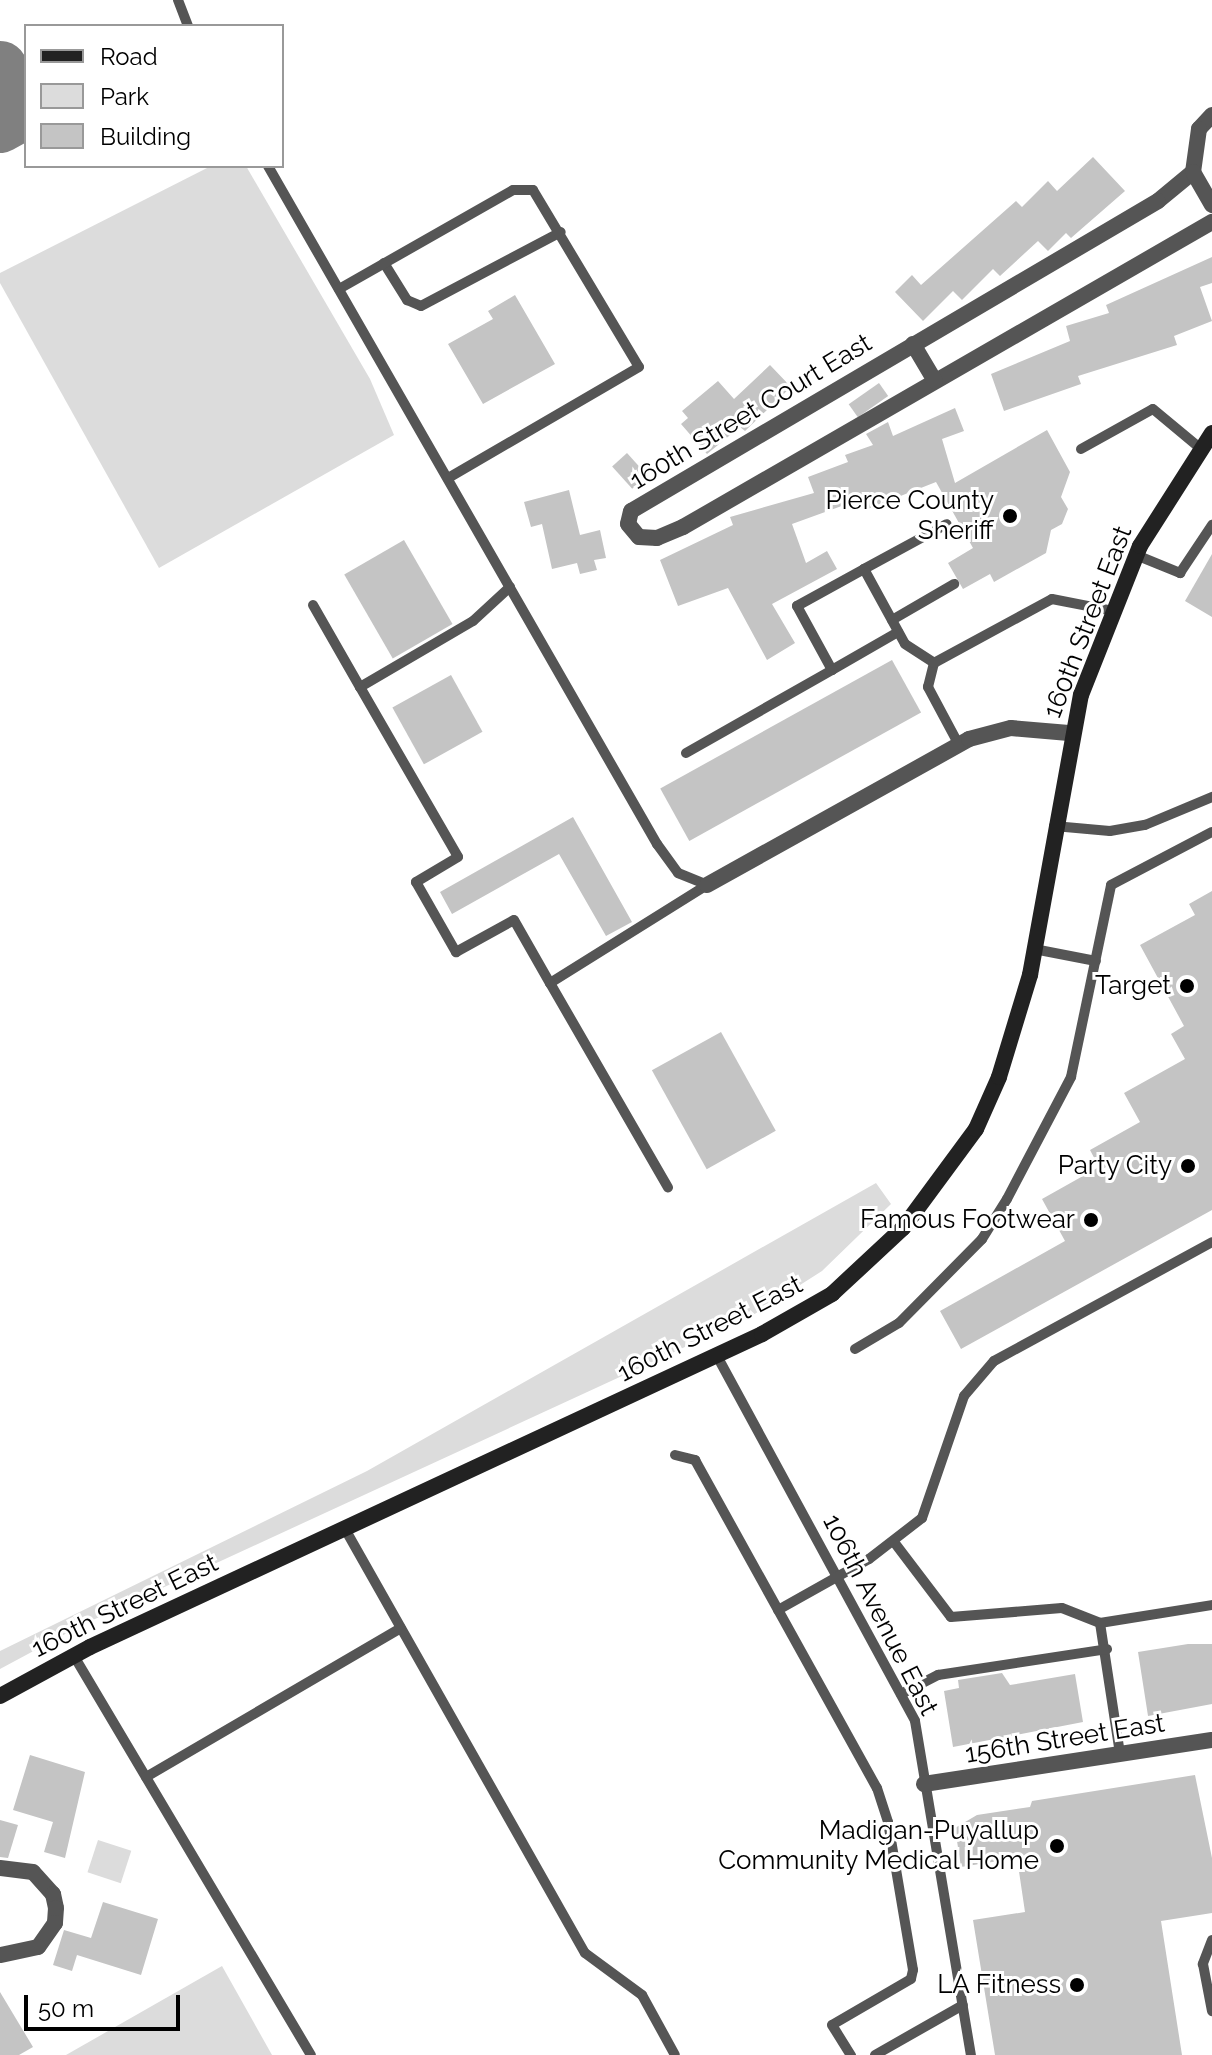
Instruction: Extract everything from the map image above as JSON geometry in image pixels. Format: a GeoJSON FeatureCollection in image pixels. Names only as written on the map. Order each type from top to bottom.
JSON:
{"type":"FeatureCollection","features":[{"type":"Feature","properties":{"kind":"street"},"geometry":{"type":"LineString","coordinates":[[1210,196],[1193,172],[1199,129],[1212,115]]}},
{"type":"Feature","properties":{"kind":"street","name":"160th Street Court East"},"geometry":{"type":"LineString","coordinates":[[1193,172],[1158,201],[631,511],[628,524],[639,537],[657,538],[683,527],[1212,222]]}},
{"type":"Feature","properties":{"kind":"street"},"geometry":{"type":"LineString","coordinates":[[913,344],[935,381]]}},
{"type":"Feature","properties":{"kind":"street","name":"160th Street East"},"geometry":{"type":"LineString","coordinates":[[0,1696],[74,1656],[717,1356],[832,1294],[903,1228],[946,1175],[999,1077],[1034,949],[1069,733],[1136,555],[1209,439]]}},
{"type":"Feature","properties":{"kind":"street"},"geometry":{"type":"LineString","coordinates":[[707,885],[959,745],[1011,728],[1069,733]]}},
{"type":"Feature","properties":{"kind":"street","name":"156th Street East"},"geometry":{"type":"LineString","coordinates":[[924,1784],[1212,1740]]}},
{"type":"Feature","properties":{"kind":"street"},"geometry":{"type":"LineString","coordinates":[[0,1868],[33,1872],[53,1894],[56,1908],[49,1937],[38,1947],[0,1955]]}},
{"type":"Feature","properties":{"kind":"lane"},"geometry":{"type":"LineString","coordinates":[[178,0],[187,24]]}},
{"type":"Feature","properties":{"kind":"lane"},"geometry":{"type":"LineString","coordinates":[[269,168],[657,844],[678,873],[707,885]]}},
{"type":"Feature","properties":{"kind":"lane"},"geometry":{"type":"LineString","coordinates":[[339,289],[513,190],[541,196],[639,367],[448,478]]}},
{"type":"Feature","properties":{"kind":"lane"},"geometry":{"type":"LineString","coordinates":[[384,263],[407,300],[421,306],[561,232]]}},
{"type":"Feature","properties":{"kind":"lane"},"geometry":{"type":"LineString","coordinates":[[1081,449],[1153,409],[1209,439]]}},
{"type":"Feature","properties":{"kind":"lane"},"geometry":{"type":"LineString","coordinates":[[832,670],[797,606],[947,524]]}},
{"type":"Feature","properties":{"kind":"lane"},"geometry":{"type":"LineString","coordinates":[[1136,555],[1180,573],[1212,525]]}},
{"type":"Feature","properties":{"kind":"lane"},"geometry":{"type":"LineString","coordinates":[[864,569],[898,632],[934,663]]}},
{"type":"Feature","properties":{"kind":"lane"},"geometry":{"type":"LineString","coordinates":[[892,620],[954,584]]}},
{"type":"Feature","properties":{"kind":"lane"},"geometry":{"type":"LineString","coordinates":[[360,687],[473,621],[510,587]]}},
{"type":"Feature","properties":{"kind":"lane"},"geometry":{"type":"LineString","coordinates":[[959,745],[928,687],[934,663],[1052,599],[1113,611]]}},
{"type":"Feature","properties":{"kind":"lane"},"geometry":{"type":"LineString","coordinates":[[313,605],[458,857],[416,882],[456,952],[514,920],[668,1187]]}},
{"type":"Feature","properties":{"kind":"lane"},"geometry":{"type":"LineString","coordinates":[[686,753],[898,632]]}},
{"type":"Feature","properties":{"kind":"lane"},"geometry":{"type":"LineString","coordinates":[[1054,826],[1133,827],[1212,797]]}},
{"type":"Feature","properties":{"kind":"lane"},"geometry":{"type":"LineString","coordinates":[[855,1349],[899,1323],[990,1226],[1071,1077],[1111,885],[1212,832]]}},
{"type":"Feature","properties":{"kind":"lane"},"geometry":{"type":"LineString","coordinates":[[550,983],[707,885]]}},
{"type":"Feature","properties":{"kind":"lane"},"geometry":{"type":"LineString","coordinates":[[1034,949],[1096,961]]}},
{"type":"Feature","properties":{"kind":"lane"},"geometry":{"type":"LineString","coordinates":[[778,1610],[894,1542],[922,1518],[935,1494],[964,1396],[975,1377],[994,1361],[1212,1242]]}},
{"type":"Feature","properties":{"kind":"lane","name":"106th Avenue East"},"geometry":{"type":"LineString","coordinates":[[717,1356],[915,1721],[971,2055]]}},
{"type":"Feature","properties":{"kind":"lane"},"geometry":{"type":"LineString","coordinates":[[675,1455],[695,1460],[877,1788],[902,1898],[911,1979],[832,2025],[851,2055]]}},
{"type":"Feature","properties":{"kind":"lane"},"geometry":{"type":"LineString","coordinates":[[345,1529],[585,1953],[642,1995],[675,2055]]}},
{"type":"Feature","properties":{"kind":"lane"},"geometry":{"type":"LineString","coordinates":[[894,1542],[927,1595],[951,1617],[1062,1608],[1100,1623],[1212,1605]]}},
{"type":"Feature","properties":{"kind":"lane"},"geometry":{"type":"LineString","coordinates":[[1100,1623],[1107,1649],[1120,1754]]}},
{"type":"Feature","properties":{"kind":"lane"},"geometry":{"type":"LineString","coordinates":[[146,1777],[401,1628]]}},
{"type":"Feature","properties":{"kind":"lane"},"geometry":{"type":"LineString","coordinates":[[901,1694],[938,1675],[1107,1649]]}},
{"type":"Feature","properties":{"kind":"lane"},"geometry":{"type":"LineString","coordinates":[[74,1656],[311,2055]]}},
{"type":"Feature","properties":{"kind":"lane"},"geometry":{"type":"LineString","coordinates":[[1212,1940],[1203,1964],[1212,2011]]}},
{"type":"Feature","properties":{"kind":"lane"},"geometry":{"type":"LineString","coordinates":[[875,2055],[963,2005]]}},
{"type":"Feature","properties":{"kind":"green space"},"geometry":{"type":"Polygon","coordinates":[[[207,168],[247,168],[370,379],[394,435],[159,568],[0,283],[0,273],[207,168]]]}},
{"type":"Feature","properties":{"kind":"green space"},"geometry":{"type":"Polygon","coordinates":[[[876,1183],[891,1204],[822,1271],[750,1317],[82,1625],[0,1669],[0,1651],[367,1471],[876,1183]]]}},
{"type":"Feature","properties":{"kind":"green space"},"geometry":{"type":"Polygon","coordinates":[[[98,1840],[131,1851],[121,1883],[87,1872],[98,1840]]]}},
{"type":"Feature","properties":{"kind":"green space"},"geometry":{"type":"Polygon","coordinates":[[[222,1966],[272,2055],[66,2055],[222,1966]]]}},
{"type":"Feature","properties":{"kind":"building"},"geometry":{"type":"Polygon","coordinates":[[[1093,157],[1125,191],[1071,238],[1066,233],[1048,251],[1038,241],[1000,276],[993,269],[962,300],[953,291],[923,321],[895,292],[912,275],[921,285],[1016,201],[1022,207],[1048,181],[1057,191],[1093,157]]]}},
{"type":"Feature","properties":{"kind":"building"},"geometry":{"type":"Polygon","coordinates":[[[1212,257],[1212,283],[1200,287],[1212,321],[1174,336],[1177,345],[1078,376],[1081,384],[1004,411],[991,374],[1070,341],[1066,326],[1109,313],[1106,305],[1212,257]]]}},
{"type":"Feature","properties":{"kind":"building"},"geometry":{"type":"Polygon","coordinates":[[[515,295],[555,364],[483,404],[448,344],[493,319],[488,311],[515,295]]]}},
{"type":"Feature","properties":{"kind":"building"},"geometry":{"type":"Polygon","coordinates":[[[770,365],[791,387],[745,431],[740,427],[707,454],[681,424],[688,418],[682,411],[718,381],[734,399],[770,365]]]}},
{"type":"Feature","properties":{"kind":"building"},"geometry":{"type":"Polygon","coordinates":[[[879,383],[888,396],[858,417],[849,404],[879,383]]]}},
{"type":"Feature","properties":{"kind":"building"},"geometry":{"type":"Polygon","coordinates":[[[955,408],[964,431],[942,439],[955,483],[1047,430],[1070,472],[1061,497],[1068,509],[1062,524],[1051,530],[1046,553],[994,582],[990,574],[963,589],[948,563],[973,548],[936,482],[865,510],[861,499],[792,524],[806,563],[827,551],[837,569],[772,604],[795,643],[767,660],[728,588],[678,606],[660,560],[733,525],[730,517],[814,493],[808,477],[848,462],[845,455],[873,445],[866,434],[888,422],[893,436],[955,408]]]}},
{"type":"Feature","properties":{"kind":"building"},"geometry":{"type":"Polygon","coordinates":[[[627,453],[647,475],[632,489],[612,466],[627,453]]]}},
{"type":"Feature","properties":{"kind":"building"},"geometry":{"type":"Polygon","coordinates":[[[569,490],[580,535],[600,530],[606,558],[594,560],[597,570],[580,574],[577,563],[552,569],[542,524],[531,527],[524,502],[569,490]]]}},
{"type":"Feature","properties":{"kind":"building"},"geometry":{"type":"Polygon","coordinates":[[[404,540],[452,624],[393,659],[344,574],[404,540]]]}},
{"type":"Feature","properties":{"kind":"building"},"geometry":{"type":"Polygon","coordinates":[[[1212,554],[1212,617],[1185,601],[1212,554]]]}},
{"type":"Feature","properties":{"kind":"building"},"geometry":{"type":"Polygon","coordinates":[[[892,660],[921,712],[689,841],[660,788],[892,660]]]}},
{"type":"Feature","properties":{"kind":"building"},"geometry":{"type":"Polygon","coordinates":[[[451,675],[483,732],[424,764],[392,707],[451,675]]]}},
{"type":"Feature","properties":{"kind":"building"},"geometry":{"type":"Polygon","coordinates":[[[573,817],[632,922],[606,936],[559,854],[452,914],[440,892],[573,817]]]}},
{"type":"Feature","properties":{"kind":"building"},"geometry":{"type":"Polygon","coordinates":[[[1212,891],[1212,1210],[961,1349],[940,1311],[1065,1241],[1042,1199],[1099,1167],[1090,1150],[1140,1122],[1124,1093],[1185,1059],[1171,1034],[1184,1026],[1140,945],[1195,915],[1189,904],[1212,891]]]}},
{"type":"Feature","properties":{"kind":"building"},"geometry":{"type":"Polygon","coordinates":[[[721,1032],[776,1131],[707,1169],[652,1070],[721,1032]]]}},
{"type":"Feature","properties":{"kind":"building"},"geometry":{"type":"Polygon","coordinates":[[[1188,1644],[1212,1644],[1212,1704],[1148,1716],[1138,1652],[1188,1644]]]}},
{"type":"Feature","properties":{"kind":"building"},"geometry":{"type":"Polygon","coordinates":[[[1002,1673],[1010,1685],[1075,1674],[1083,1722],[953,1747],[944,1691],[959,1688],[958,1680],[1002,1673]]]}},
{"type":"Feature","properties":{"kind":"building"},"geometry":{"type":"Polygon","coordinates":[[[30,1755],[85,1772],[65,1858],[44,1852],[53,1822],[13,1810],[30,1755]]]}},
{"type":"Feature","properties":{"kind":"building"},"geometry":{"type":"Polygon","coordinates":[[[1195,1775],[1212,1858],[1212,1913],[1161,1921],[1182,2055],[995,2055],[973,1920],[1025,1912],[1017,1858],[961,1867],[955,1828],[977,1815],[1030,1807],[1032,1801],[1195,1775]]]}},
{"type":"Feature","properties":{"kind":"building"},"geometry":{"type":"Polygon","coordinates":[[[0,1820],[18,1825],[8,1858],[0,1857],[0,1820]]]}},
{"type":"Feature","properties":{"kind":"building"},"geometry":{"type":"Polygon","coordinates":[[[103,1902],[158,1919],[141,1975],[77,1955],[72,1971],[53,1965],[64,1930],[91,1938],[103,1902]]]}},
{"type":"Feature","properties":{"kind":"building"},"geometry":{"type":"Polygon","coordinates":[[[0,1992],[33,2047],[19,2055],[0,2055],[0,1992]]]}},
{"type":"Feature","properties":{"kind":"taxiway"},"geometry":{"type":"LineString","coordinates":[[0,69],[24,109]]}},
{"type":"Feature","properties":{"kind":"taxiway"},"geometry":{"type":"LineString","coordinates":[[0,125],[24,112]]}},
{"type":"Feature","properties":{"kind":"place","name":"Pierce County Sheriff"},"geometry":{"type":"Point","coordinates":[1010,516]}},
{"type":"Feature","properties":{"kind":"place","name":"Target"},"geometry":{"type":"Point","coordinates":[1187,986]}},
{"type":"Feature","properties":{"kind":"place","name":"Party City"},"geometry":{"type":"Point","coordinates":[1188,1166]}},
{"type":"Feature","properties":{"kind":"place","name":"Famous Footwear"},"geometry":{"type":"Point","coordinates":[1091,1220]}},
{"type":"Feature","properties":{"kind":"place","name":"Madigan-Puyallup Community Medical Home"},"geometry":{"type":"Point","coordinates":[1057,1846]}},
{"type":"Feature","properties":{"kind":"place","name":"LA Fitness"},"geometry":{"type":"Point","coordinates":[1077,1985]}}]}
